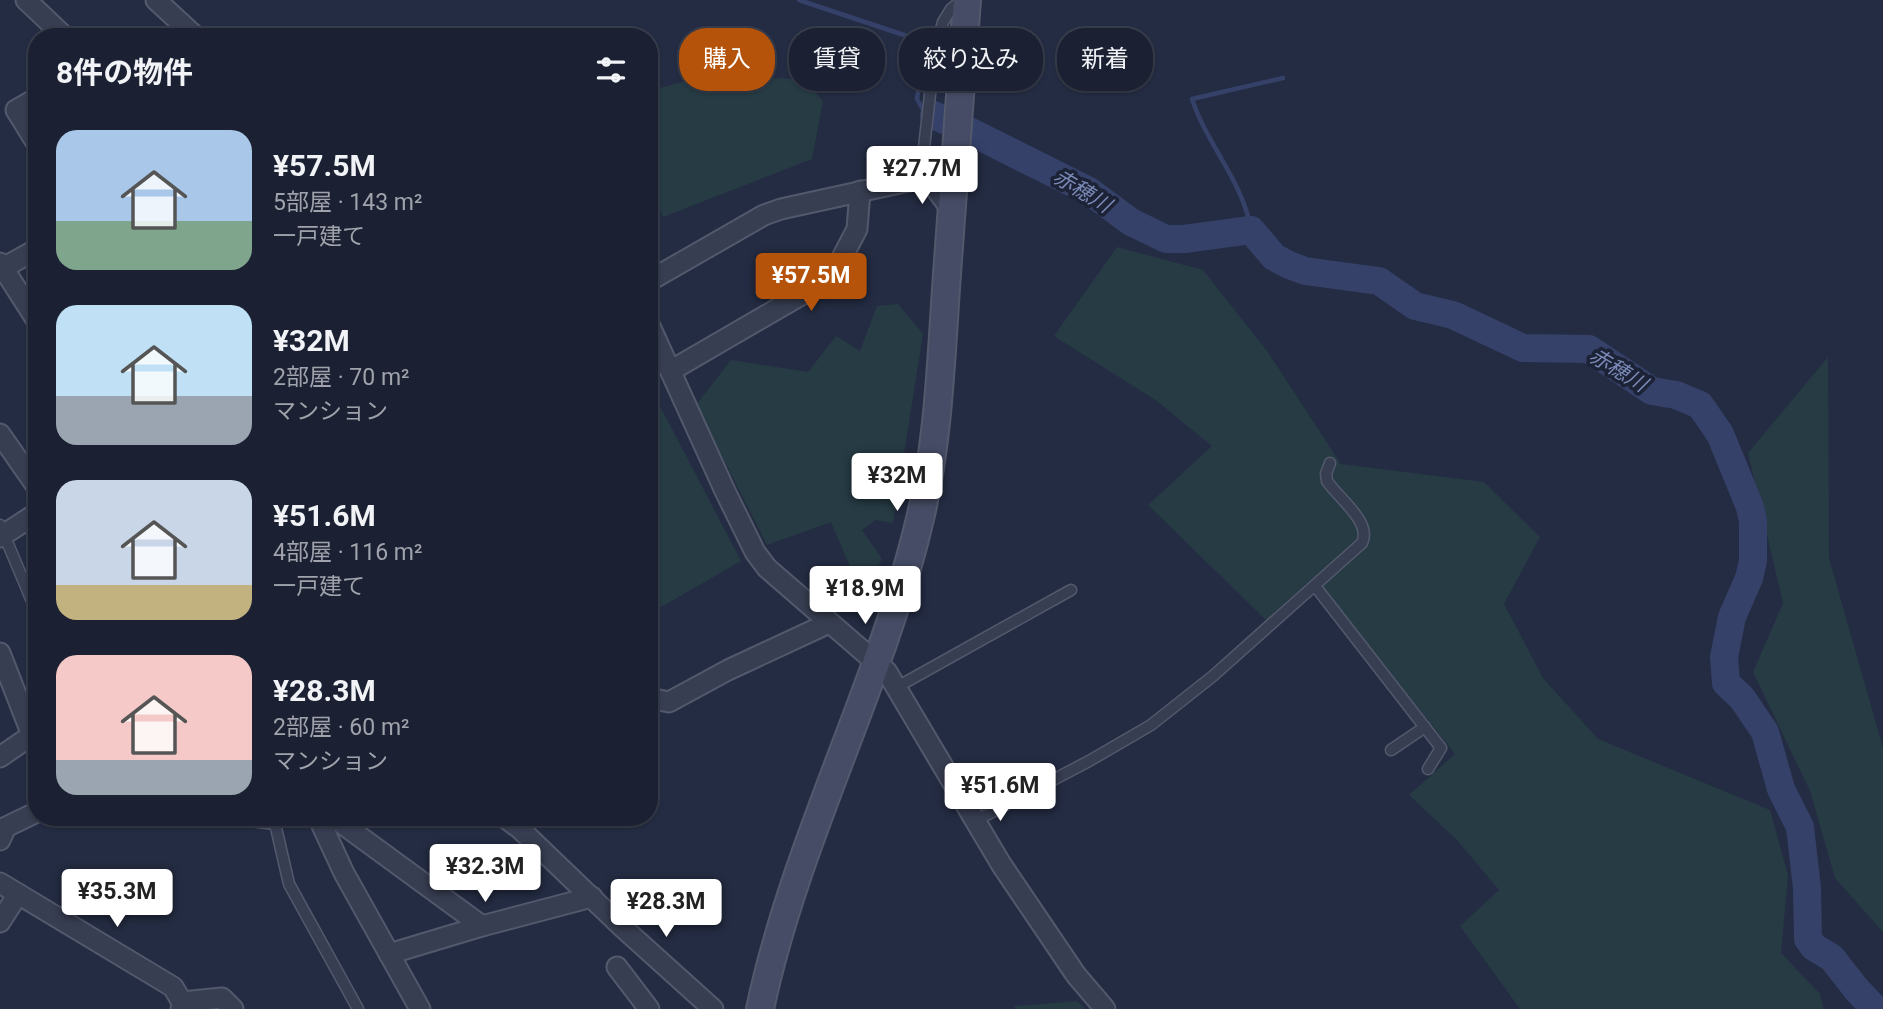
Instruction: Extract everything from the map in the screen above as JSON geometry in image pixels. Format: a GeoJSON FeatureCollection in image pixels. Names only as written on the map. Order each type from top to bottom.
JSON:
{"type":"FeatureCollection","features":[{"type":"Feature","properties":{"kind":"street"},"geometry":{"type":"LineString","coordinates":[[26,0],[56,28]]}},
{"type":"Feature","properties":{"kind":"street"},"geometry":{"type":"LineString","coordinates":[[156,0],[186,28]]}},
{"type":"Feature","properties":{"kind":"street"},"geometry":{"type":"LineString","coordinates":[[760,1009],[781,923],[876,660],[919,526],[928,476],[943,341],[965,0]]}},
{"type":"Feature","properties":{"kind":"street"},"geometry":{"type":"LineString","coordinates":[[28,103],[16,110],[28,129]]}},
{"type":"Feature","properties":{"kind":"street"},"geometry":{"type":"LineString","coordinates":[[658,276],[764,215],[781,209],[927,177],[951,209]]}},
{"type":"Feature","properties":{"kind":"street"},"geometry":{"type":"LineString","coordinates":[[672,370],[832,277],[858,229],[860,191]]}},
{"type":"Feature","properties":{"kind":"street"},"geometry":{"type":"LineString","coordinates":[[28,255],[3,274],[28,309]]}},
{"type":"Feature","properties":{"kind":"street"},"geometry":{"type":"LineString","coordinates":[[658,342],[755,552],[767,568],[876,660],[897,687],[975,821],[1041,924],[1101,1008]]}},
{"type":"Feature","properties":{"kind":"street"},"geometry":{"type":"LineString","coordinates":[[0,434],[28,474]]}},
{"type":"Feature","properties":{"kind":"street"},"geometry":{"type":"LineString","coordinates":[[2,532],[28,518]]}},
{"type":"Feature","properties":{"kind":"street"},"geometry":{"type":"LineString","coordinates":[[658,700],[669,702],[728,670],[830,623]]}},
{"type":"Feature","properties":{"kind":"street"},"geometry":{"type":"LineString","coordinates":[[0,653],[28,724]]}},
{"type":"Feature","properties":{"kind":"street"},"geometry":{"type":"LineString","coordinates":[[0,757],[28,737]]}},
{"type":"Feature","properties":{"kind":"street"},"geometry":{"type":"LineString","coordinates":[[2,830],[28,817]]}},
{"type":"Feature","properties":{"kind":"street"},"geometry":{"type":"LineString","coordinates":[[322,826],[344,873],[419,1009]]}},
{"type":"Feature","properties":{"kind":"street"},"geometry":{"type":"LineString","coordinates":[[345,826],[482,926]]}},
{"type":"Feature","properties":{"kind":"street"},"geometry":{"type":"LineString","coordinates":[[516,826],[713,1009]]}},
{"type":"Feature","properties":{"kind":"street"},"geometry":{"type":"LineString","coordinates":[[0,883],[173,987],[181,1006],[222,999],[233,1009]]}},
{"type":"Feature","properties":{"kind":"street"},"geometry":{"type":"LineString","coordinates":[[0,922],[18,894]]}},
{"type":"Feature","properties":{"kind":"street"},"geometry":{"type":"LineString","coordinates":[[389,954],[592,897]]}},
{"type":"Feature","properties":{"kind":"street"},"geometry":{"type":"LineString","coordinates":[[617,967],[649,1009]]}},
{"type":"Feature","properties":{"kind":"lane"},"geometry":{"type":"LineString","coordinates":[[927,177],[922,164],[935,51],[943,22],[951,9],[965,0]]}},
{"type":"Feature","properties":{"kind":"lane"},"geometry":{"type":"LineString","coordinates":[[975,821],[1089,761],[1150,725],[1213,677],[1362,543],[1365,536],[1363,525],[1328,481],[1326,474],[1330,463]]}},
{"type":"Feature","properties":{"kind":"lane"},"geometry":{"type":"LineString","coordinates":[[2,532],[28,592]]}},
{"type":"Feature","properties":{"kind":"lane"},"geometry":{"type":"LineString","coordinates":[[1315,586],[1441,748],[1428,769]]}},
{"type":"Feature","properties":{"kind":"lane"},"geometry":{"type":"LineString","coordinates":[[897,687],[1070,590]]}},
{"type":"Feature","properties":{"kind":"lane"},"geometry":{"type":"LineString","coordinates":[[1391,750],[1425,727]]}},
{"type":"Feature","properties":{"kind":"lane"},"geometry":{"type":"LineString","coordinates":[[272,826],[289,884],[358,1009]]}},
{"type":"Feature","properties":{"kind":"shaded area"},"geometry":{"type":"Polygon","coordinates":[[[775,78],[789,79],[789,91],[814,91],[823,101],[812,159],[663,217],[658,207],[658,88],[679,83],[679,91],[775,91],[775,78]]]}},
{"type":"Feature","properties":{"kind":"shaded area"},"geometry":{"type":"Polygon","coordinates":[[[1117,247],[1203,270],[1267,351],[1341,464],[1484,482],[1540,537],[1504,604],[1543,678],[1598,739],[1770,810],[1788,875],[1781,953],[1820,994],[1824,1009],[1520,1009],[1460,926],[1499,890],[1457,840],[1409,795],[1455,754],[1314,577],[1266,620],[1148,505],[1212,446],[1157,401],[1054,336],[1117,247]]]}},
{"type":"Feature","properties":{"kind":"shaded area"},"geometry":{"type":"Polygon","coordinates":[[[898,304],[923,334],[893,523],[875,520],[862,530],[882,559],[871,580],[855,578],[831,522],[767,545],[696,405],[731,360],[808,372],[836,336],[860,351],[877,306],[898,304]]]}},
{"type":"Feature","properties":{"kind":"shaded area"},"geometry":{"type":"Polygon","coordinates":[[[1828,357],[1829,558],[1883,748],[1883,932],[1835,878],[1810,791],[1753,672],[1783,603],[1748,453],[1828,357]]]}},
{"type":"Feature","properties":{"kind":"shaded area"},"geometry":{"type":"Polygon","coordinates":[[[658,402],[741,561],[658,609],[658,402]]]}},
{"type":"Feature","properties":{"kind":"shaded area"},"geometry":{"type":"Polygon","coordinates":[[[1077,1001],[1085,1009],[1015,1009],[1015,1006],[1077,1001]]]}},
{"type":"Feature","properties":{"kind":"waterway","name":"赤穂川"},"geometry":{"type":"LineString","coordinates":[[799,0],[925,42],[917,99],[922,108]]}},
{"type":"Feature","properties":{"kind":"waterway"},"geometry":{"type":"LineString","coordinates":[[1251,230],[1241,195],[1206,132],[1192,99],[1283,78]]}},
{"type":"Feature","properties":{"kind":"waterway","name":"赤穂川"},"geometry":{"type":"LineString","coordinates":[[934,115],[944,120]]}},
{"type":"Feature","properties":{"kind":"waterway","name":"赤穂川"},"geometry":{"type":"LineString","coordinates":[[969,131],[1089,191],[1131,222],[1166,239],[1251,230],[1274,257],[1289,265],[1305,271],[1379,281],[1415,306],[1453,315],[1523,348],[1589,349],[1652,391],[1676,395],[1700,405],[1720,434],[1750,507],[1753,521],[1753,561],[1749,578],[1732,617],[1724,657],[1726,683],[1742,698],[1765,732],[1781,789],[1800,827],[1807,888],[1808,939],[1814,947],[1832,958],[1875,1009]]}}]}
